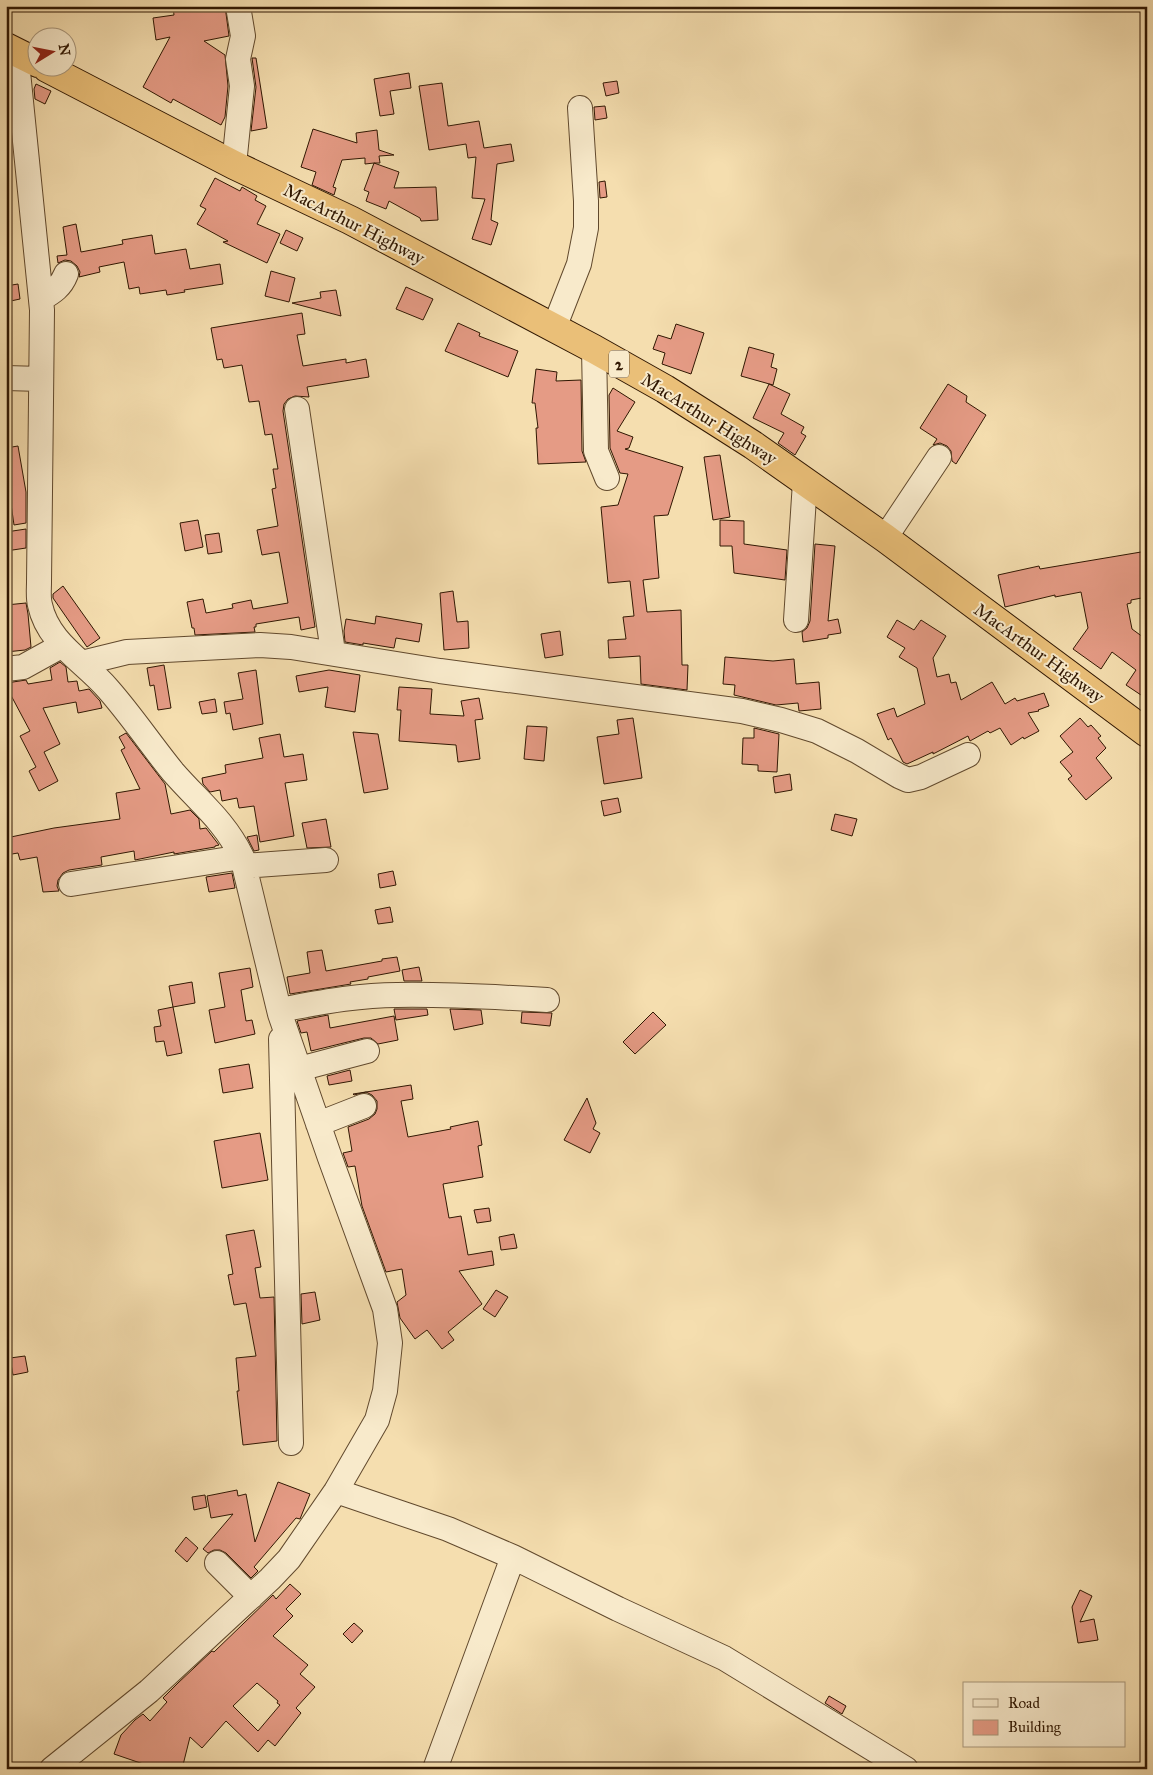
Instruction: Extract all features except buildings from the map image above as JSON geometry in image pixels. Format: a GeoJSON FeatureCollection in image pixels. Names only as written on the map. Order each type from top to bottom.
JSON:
{"type":"FeatureCollection","features":[{"type":"Feature","properties":{"kind":"highway","name":"MacArthur Highway"},"geometry":{"type":"LineString","coordinates":[[66,78],[234,164],[350,220],[594,349],[681,399],[753,445],[885,538],[1147,733]]}},
{"type":"Feature","properties":{"kind":"street"},"geometry":{"type":"LineString","coordinates":[[234,164],[242,86],[238,59],[243,36],[238,6]]}},
{"type":"Feature","properties":{"kind":"street"},"geometry":{"type":"LineString","coordinates":[[20,54],[41,299],[42,379],[38,582],[40,604],[48,627],[61,646],[82,663],[110,692],[175,774],[212,812],[234,840],[243,862],[280,1012],[318,1124],[385,1309],[390,1343],[385,1391],[377,1420],[336,1492],[289,1560],[148,1691],[52,1769]]}},
{"type":"Feature","properties":{"kind":"street"},"geometry":{"type":"LineString","coordinates":[[554,328],[579,264],[586,228],[580,108]]}},
{"type":"Feature","properties":{"kind":"street"},"geometry":{"type":"LineString","coordinates":[[41,299],[57,289],[62,284],[66,274]]}},
{"type":"Feature","properties":{"kind":"street"},"geometry":{"type":"LineString","coordinates":[[594,349],[596,451],[607,478]]}},
{"type":"Feature","properties":{"kind":"street"},"geometry":{"type":"LineString","coordinates":[[6,378],[42,379]]}},
{"type":"Feature","properties":{"kind":"street"},"geometry":{"type":"LineString","coordinates":[[297,409],[333,652]]}},
{"type":"Feature","properties":{"kind":"street"},"geometry":{"type":"LineString","coordinates":[[885,538],[939,457]]}},
{"type":"Feature","properties":{"kind":"street"},"geometry":{"type":"LineString","coordinates":[[796,620],[805,482]]}},
{"type":"Feature","properties":{"kind":"street"},"geometry":{"type":"LineString","coordinates":[[82,663],[128,652],[260,645],[291,646],[440,671],[742,712],[781,720],[816,731],[857,751],[908,780],[921,777],[968,755]]}},
{"type":"Feature","properties":{"kind":"street"},"geometry":{"type":"LineString","coordinates":[[6,669],[23,667],[61,646]]}},
{"type":"Feature","properties":{"kind":"street"},"geometry":{"type":"LineString","coordinates":[[71,884],[243,862],[326,860]]}},
{"type":"Feature","properties":{"kind":"street"},"geometry":{"type":"LineString","coordinates":[[280,1012],[342,998],[396,995],[547,1000]]}},
{"type":"Feature","properties":{"kind":"street"},"geometry":{"type":"LineString","coordinates":[[280,1012],[291,1443]]}},
{"type":"Feature","properties":{"kind":"street"},"geometry":{"type":"LineString","coordinates":[[299,1069],[367,1051]]}},
{"type":"Feature","properties":{"kind":"street"},"geometry":{"type":"LineString","coordinates":[[318,1124],[364,1106]]}},
{"type":"Feature","properties":{"kind":"street"},"geometry":{"type":"LineString","coordinates":[[336,1492],[448,1530],[513,1557],[618,1609],[724,1658],[906,1769]]}},
{"type":"Feature","properties":{"kind":"street"},"geometry":{"type":"LineString","coordinates":[[434,1769],[513,1557]]}},
{"type":"Feature","properties":{"kind":"street"},"geometry":{"type":"LineString","coordinates":[[217,1563],[251,1597]]}}]}
